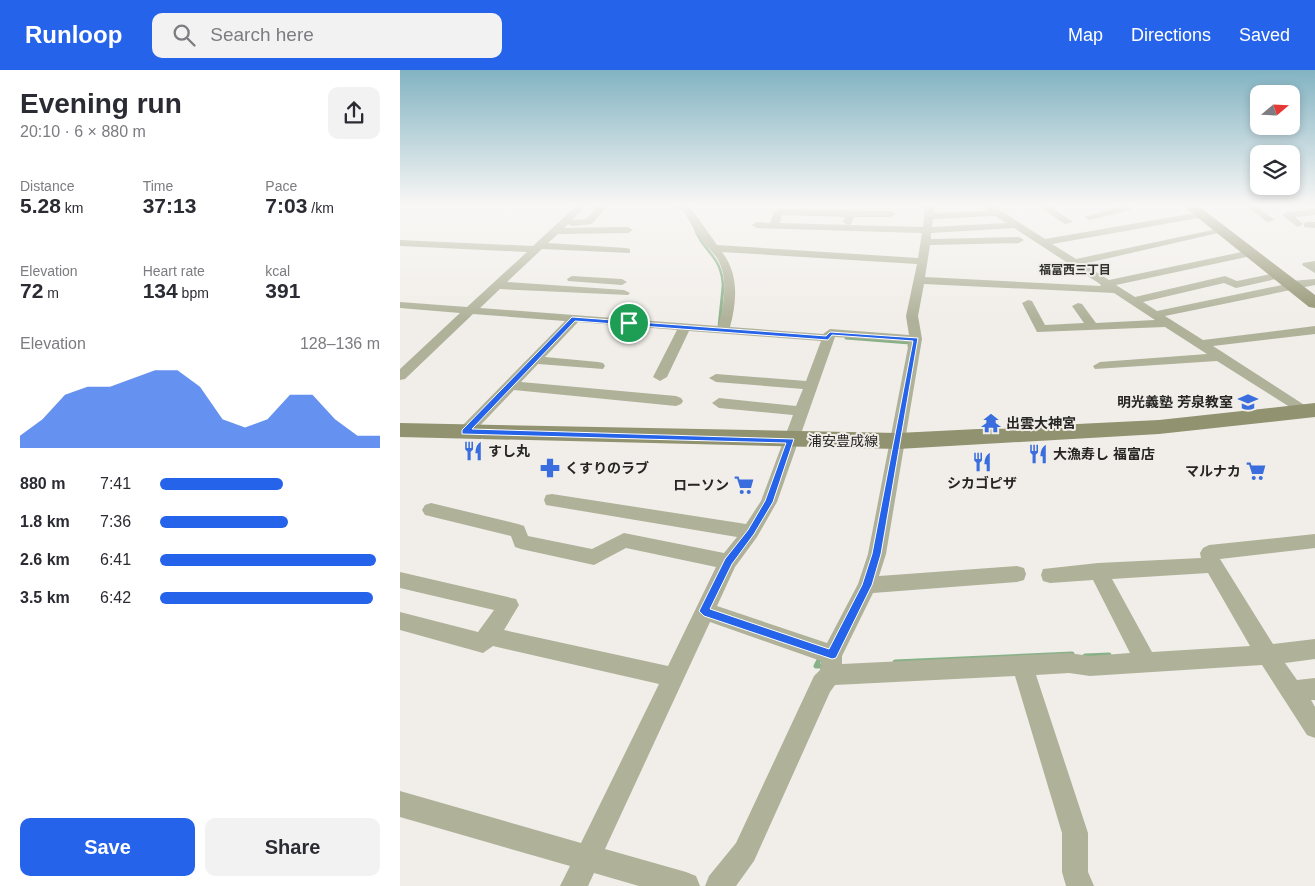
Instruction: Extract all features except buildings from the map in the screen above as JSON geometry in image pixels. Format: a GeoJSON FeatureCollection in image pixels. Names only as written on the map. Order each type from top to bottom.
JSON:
{"type":"FeatureCollection","features":[{"type":"Feature","properties":{"kind":"main road"},"geometry":{"type":"LineString","coordinates":[[1239,243],[1315,303]]}},
{"type":"Feature","properties":{"kind":"main road","name":"浦安豊成線"},"geometry":{"type":"LineString","coordinates":[[400,430],[898,441],[1159,427],[1310,410]]}},
{"type":"Feature","properties":{"kind":"street"},"geometry":{"type":"LineString","coordinates":[[403,243],[626,251]]}},
{"type":"Feature","properties":{"kind":"street"},"geometry":{"type":"LineString","coordinates":[[400,376],[542,243]]}},
{"type":"Feature","properties":{"kind":"street"},"geometry":{"type":"LineString","coordinates":[[710,243],[724,261],[729,274],[730,289],[724,329]]}},
{"type":"Feature","properties":{"kind":"street"},"geometry":{"type":"LineString","coordinates":[[719,886],[745,852],[822,684],[828,660],[867,585],[878,546],[916,339],[912,316],[925,243]]}},
{"type":"Feature","properties":{"kind":"street"},"geometry":{"type":"LineString","coordinates":[[1042,243],[1219,357],[1310,410]]}},
{"type":"Feature","properties":{"kind":"street"},"geometry":{"type":"LineString","coordinates":[[1073,263],[1166,243]]}},
{"type":"Feature","properties":{"kind":"street"},"geometry":{"type":"LineString","coordinates":[[714,248],[923,261]]}},
{"type":"Feature","properties":{"kind":"street"},"geometry":{"type":"LineString","coordinates":[[918,280],[1110,287],[1251,252]]}},
{"type":"Feature","properties":{"kind":"street"},"geometry":{"type":"LineString","coordinates":[[1315,264],[1307,265],[1315,270]]}},
{"type":"Feature","properties":{"kind":"street"},"geometry":{"type":"LineString","coordinates":[[507,276],[622,282]]}},
{"type":"Feature","properties":{"kind":"street"},"geometry":{"type":"LineString","coordinates":[[1131,301],[1225,279],[1236,285],[1315,282]]}},
{"type":"Feature","properties":{"kind":"street"},"geometry":{"type":"LineString","coordinates":[[1153,315],[1289,282]]}},
{"type":"Feature","properties":{"kind":"street"},"geometry":{"type":"LineString","coordinates":[[497,285],[624,294]]}},
{"type":"Feature","properties":{"kind":"street"},"geometry":{"type":"LineString","coordinates":[[1028,303],[1041,329],[1165,323]]}},
{"type":"Feature","properties":{"kind":"street"},"geometry":{"type":"LineString","coordinates":[[400,305],[684,328],[829,337],[916,339]]}},
{"type":"Feature","properties":{"kind":"street"},"geometry":{"type":"LineString","coordinates":[[1078,306],[1092,326]]}},
{"type":"Feature","properties":{"kind":"street"},"geometry":{"type":"LineString","coordinates":[[465,432],[508,385],[536,360],[574,319]]}},
{"type":"Feature","properties":{"kind":"street"},"geometry":{"type":"LineString","coordinates":[[660,377],[684,328]]}},
{"type":"Feature","properties":{"kind":"street"},"geometry":{"type":"LineString","coordinates":[[1199,344],[1315,330]]}},
{"type":"Feature","properties":{"kind":"street"},"geometry":{"type":"LineString","coordinates":[[574,886],[728,562],[751,532],[769,502],[829,337]]}},
{"type":"Feature","properties":{"kind":"street"},"geometry":{"type":"LineString","coordinates":[[1100,366],[1219,357]]}},
{"type":"Feature","properties":{"kind":"street"},"geometry":{"type":"LineString","coordinates":[[536,360],[598,366]]}},
{"type":"Feature","properties":{"kind":"street"},"geometry":{"type":"LineString","coordinates":[[716,378],[812,386]]}},
{"type":"Feature","properties":{"kind":"street"},"geometry":{"type":"LineString","coordinates":[[508,385],[676,401]]}},
{"type":"Feature","properties":{"kind":"street"},"geometry":{"type":"LineString","coordinates":[[719,403],[802,411]]}},
{"type":"Feature","properties":{"kind":"street"},"geometry":{"type":"LineString","coordinates":[[552,500],[751,532]]}},
{"type":"Feature","properties":{"kind":"street"},"geometry":{"type":"LineString","coordinates":[[431,510],[518,530],[521,542],[594,557],[624,540],[728,562]]}},
{"type":"Feature","properties":{"kind":"street"},"geometry":{"type":"LineString","coordinates":[[1315,541],[1209,553],[1213,565],[1264,649],[1315,727]]}},
{"type":"Feature","properties":{"kind":"street"},"geometry":{"type":"LineString","coordinates":[[1050,575],[1213,565]]}},
{"type":"Feature","properties":{"kind":"street"},"geometry":{"type":"LineString","coordinates":[[1098,571],[1143,656]]}},
{"type":"Feature","properties":{"kind":"street"},"geometry":{"type":"LineString","coordinates":[[867,585],[1017,574]]}},
{"type":"Feature","properties":{"kind":"street"},"geometry":{"type":"LineString","coordinates":[[400,580],[509,605],[483,643],[400,621]]}},
{"type":"Feature","properties":{"kind":"street"},"geometry":{"type":"LineString","coordinates":[[704,611],[828,660],[1022,665],[1069,663],[1090,666],[1143,656],[1264,649],[1315,649]]}},
{"type":"Feature","properties":{"kind":"street"},"geometry":{"type":"LineString","coordinates":[[488,636],[672,677]]}},
{"type":"Feature","properties":{"kind":"street"},"geometry":{"type":"LineString","coordinates":[[1022,665],[1075,833],[1075,872],[1080,886]]}},
{"type":"Feature","properties":{"kind":"street"},"geometry":{"type":"LineString","coordinates":[[1292,692],[1315,689]]}},
{"type":"Feature","properties":{"kind":"street"},"geometry":{"type":"LineString","coordinates":[[400,804],[686,886]]}},
{"type":"Feature","properties":{"kind":"waterway"},"geometry":{"type":"LineString","coordinates":[[703,243],[720,268],[723,288]]}},
{"type":"Feature","properties":{"kind":"waterway"},"geometry":{"type":"LineString","coordinates":[[719,327],[723,288]]}},
{"type":"Feature","properties":{"kind":"waterway"},"geometry":{"type":"LineString","coordinates":[[846,338],[910,343],[909,346]]}},
{"type":"Feature","properties":{"kind":"waterway"},"geometry":{"type":"LineString","coordinates":[[895,662],[1072,654]]}},
{"type":"Feature","properties":{"kind":"waterway"},"geometry":{"type":"LineString","coordinates":[[1085,656],[1109,655]]}},
{"type":"Feature","properties":{"kind":"waterway"},"geometry":{"type":"LineString","coordinates":[[821,656],[816,666],[825,666]]}},
{"type":"Feature","properties":{"kind":"place","name":"明光義塾 芳泉教室"},"geometry":{"type":"Point","coordinates":[1248,402]}},
{"type":"Feature","properties":{"kind":"place","name":"出雲大神宮"},"geometry":{"type":"Point","coordinates":[991,423]}},
{"type":"Feature","properties":{"kind":"place","name":"すし丸"},"geometry":{"type":"Point","coordinates":[473,451]}},
{"type":"Feature","properties":{"kind":"place","name":"大漁寿し 福富店"},"geometry":{"type":"Point","coordinates":[1038,454]}},
{"type":"Feature","properties":{"kind":"place","name":"シカゴピザ"},"geometry":{"type":"Point","coordinates":[982,462]}},
{"type":"Feature","properties":{"kind":"place","name":"くすりのラブ"},"geometry":{"type":"Point","coordinates":[550,468]}},
{"type":"Feature","properties":{"kind":"place","name":"マルナカ"},"geometry":{"type":"Point","coordinates":[1256,471]}},
{"type":"Feature","properties":{"kind":"place","name":"ローソン"},"geometry":{"type":"Point","coordinates":[744,485]}},
{"type":"Feature","properties":{"kind":"district","name":"福富西三丁目"},"geometry":{"type":"Point","coordinates":[1075,270]}},
{"type":"Feature","properties":{"kind":"route"},"geometry":{"type":"LineString","coordinates":[[574,319],[629,323],[828,338],[830,333],[916,339],[877,554],[867,585],[832,654],[704,611],[728,562],[751,532],[769,502],[791,440],[465,432],[508,385],[574,319]]}}]}
